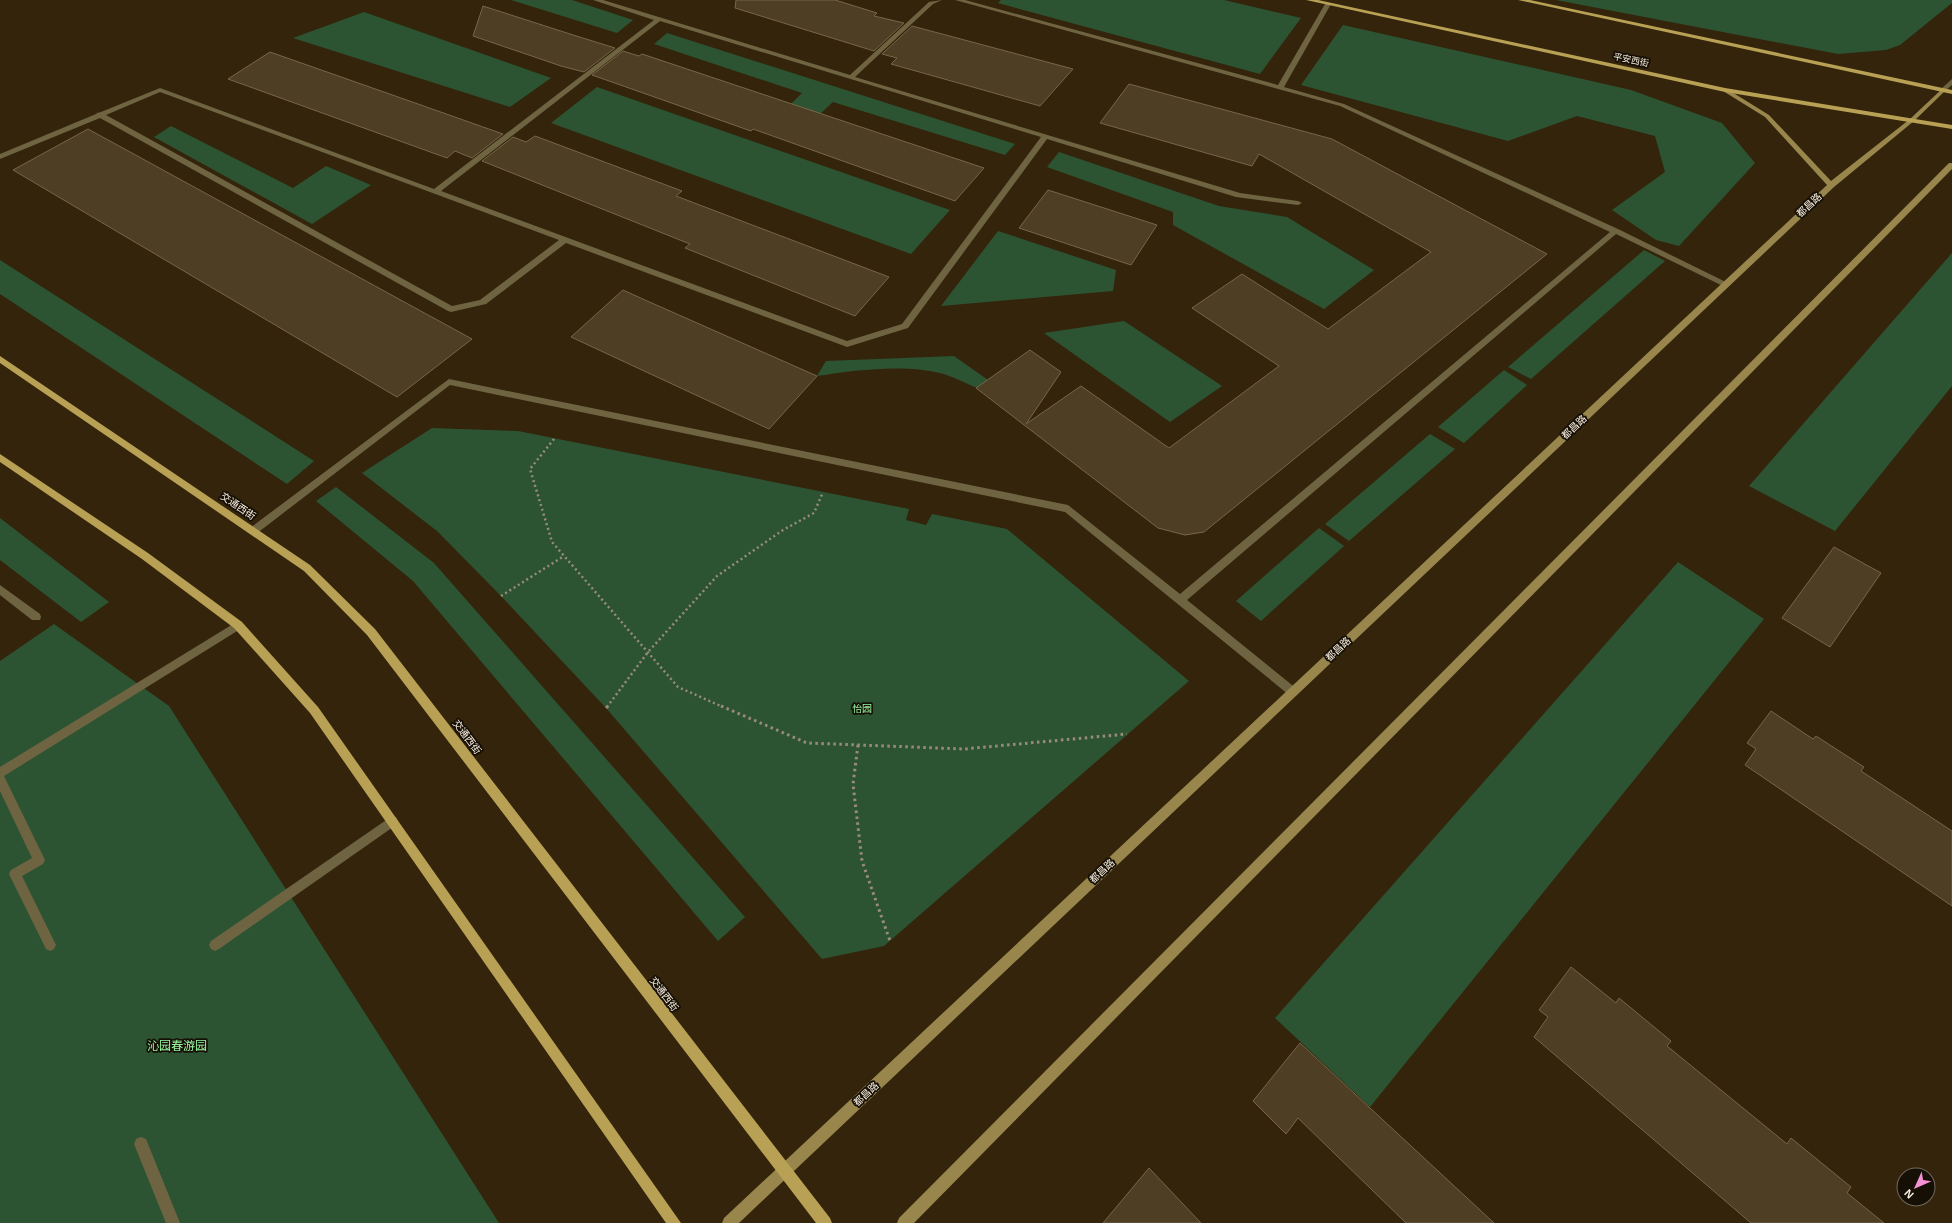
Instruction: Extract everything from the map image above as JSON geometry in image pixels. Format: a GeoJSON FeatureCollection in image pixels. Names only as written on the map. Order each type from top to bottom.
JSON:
{"type":"FeatureCollection","features":[{"type":"Feature","properties":{"kind":"main road","name":"平安西街"},"geometry":{"type":"LineString","coordinates":[[1309,0],[1725,90],[1952,127]]}},
{"type":"Feature","properties":{"kind":"main road"},"geometry":{"type":"LineString","coordinates":[[1522,0],[1952,92]]}},
{"type":"Feature","properties":{"kind":"main road"},"geometry":{"type":"LineString","coordinates":[[1725,90],[1767,116],[1831,184]]}},
{"type":"Feature","properties":{"kind":"main road","name":"都昌路"},"geometry":{"type":"LineString","coordinates":[[729,1223],[1831,184],[1912,120],[1943,90]]}},
{"type":"Feature","properties":{"kind":"main road"},"geometry":{"type":"LineString","coordinates":[[904,1223],[1952,165]]}},
{"type":"Feature","properties":{"kind":"main road","name":"交通西街"},"geometry":{"type":"LineString","coordinates":[[0,359],[307,568],[371,632],[825,1223]]}},
{"type":"Feature","properties":{"kind":"main road"},"geometry":{"type":"LineString","coordinates":[[0,457],[145,556],[238,625],[258,646],[314,710],[674,1223]]}},
{"type":"Feature","properties":{"kind":"street"},"geometry":{"type":"LineString","coordinates":[[596,0],[1239,195],[1298,204]]}},
{"type":"Feature","properties":{"kind":"street"},"geometry":{"type":"LineString","coordinates":[[851,77],[931,3],[940,0]]}},
{"type":"Feature","properties":{"kind":"street"},"geometry":{"type":"LineString","coordinates":[[958,0],[1342,105],[1726,284]]}},
{"type":"Feature","properties":{"kind":"street"},"geometry":{"type":"LineString","coordinates":[[1280,88],[1328,4]]}},
{"type":"Feature","properties":{"kind":"street"},"geometry":{"type":"LineString","coordinates":[[435,192],[659,19]]}},
{"type":"Feature","properties":{"kind":"street","name":"都昌路"},"geometry":{"type":"LineString","coordinates":[[1943,90],[1952,81]]}},
{"type":"Feature","properties":{"kind":"street"},"geometry":{"type":"LineString","coordinates":[[0,157],[99,114],[160,90],[847,344],[905,326],[1046,136]]}},
{"type":"Feature","properties":{"kind":"street"},"geometry":{"type":"LineString","coordinates":[[99,114],[451,310],[484,302],[565,240]]}},
{"type":"Feature","properties":{"kind":"street"},"geometry":{"type":"LineString","coordinates":[[1180,600],[1615,231]]}},
{"type":"Feature","properties":{"kind":"street"},"geometry":{"type":"LineString","coordinates":[[253,531],[449,382],[1068,509],[1293,692]]}},
{"type":"Feature","properties":{"kind":"street"},"geometry":{"type":"LineString","coordinates":[[0,589],[36,617]]}},
{"type":"Feature","properties":{"kind":"street"},"geometry":{"type":"LineString","coordinates":[[0,773],[238,625]]}},
{"type":"Feature","properties":{"kind":"street"},"geometry":{"type":"LineString","coordinates":[[0,779],[39,860],[15,874],[50,945]]}},
{"type":"Feature","properties":{"kind":"street"},"geometry":{"type":"LineString","coordinates":[[215,945],[392,821]]}},
{"type":"Feature","properties":{"kind":"street"},"geometry":{"type":"LineString","coordinates":[[141,1144],[173,1223]]}},
{"type":"Feature","properties":{"kind":"path"},"geometry":{"type":"LineString","coordinates":[[554,439],[530,469],[552,542],[678,687],[806,743],[964,749],[1127,734]]}},
{"type":"Feature","properties":{"kind":"path"},"geometry":{"type":"LineString","coordinates":[[606,708],[648,652],[717,576],[783,530],[814,513],[823,492]]}},
{"type":"Feature","properties":{"kind":"path"},"geometry":{"type":"LineString","coordinates":[[501,596],[564,556]]}},
{"type":"Feature","properties":{"kind":"path"},"geometry":{"type":"LineString","coordinates":[[858,745],[853,784],[862,860],[890,941]]}},
{"type":"Feature","properties":{"kind":"green space"},"geometry":{"type":"Polygon","coordinates":[[[511,0],[572,0],[633,20],[617,33],[511,0]]]}},
{"type":"Feature","properties":{"kind":"green space"},"geometry":{"type":"Polygon","coordinates":[[[1001,0],[1224,0],[1301,18],[1260,74],[998,3],[1001,0]]]}},
{"type":"Feature","properties":{"kind":"green space"},"geometry":{"type":"Polygon","coordinates":[[[1556,0],[1952,0],[1952,3],[1900,45],[1886,50],[1838,54],[1556,0]]]}},
{"type":"Feature","properties":{"kind":"green space"},"geometry":{"type":"Polygon","coordinates":[[[364,12],[551,78],[510,107],[293,38],[364,12]]]}},
{"type":"Feature","properties":{"kind":"green space"},"geometry":{"type":"Polygon","coordinates":[[[1343,25],[1631,90],[1722,123],[1755,163],[1679,246],[1656,240],[1612,210],[1665,172],[1655,136],[1577,116],[1508,141],[1301,85],[1343,25]]]}},
{"type":"Feature","properties":{"kind":"green space"},"geometry":{"type":"Polygon","coordinates":[[[667,33],[1015,144],[1005,155],[833,102],[792,140],[764,131],[802,93],[654,44],[667,33]]]}},
{"type":"Feature","properties":{"kind":"green space"},"geometry":{"type":"Polygon","coordinates":[[[597,87],[950,210],[911,254],[551,123],[597,87]]]}},
{"type":"Feature","properties":{"kind":"green space"},"geometry":{"type":"Polygon","coordinates":[[[171,126],[293,188],[326,166],[371,185],[312,224],[154,137],[171,126]]]}},
{"type":"Feature","properties":{"kind":"green space"},"geometry":{"type":"Polygon","coordinates":[[[1059,152],[1219,206],[1287,217],[1374,270],[1324,309],[1173,225],[1173,212],[1047,167],[1059,152]]]}},
{"type":"Feature","properties":{"kind":"green space"},"geometry":{"type":"Polygon","coordinates":[[[998,231],[1116,270],[1113,291],[941,306],[998,231]]]}},
{"type":"Feature","properties":{"kind":"green space"},"geometry":{"type":"Polygon","coordinates":[[[1644,250],[1665,261],[1531,379],[1508,367],[1644,250]]]}},
{"type":"Feature","properties":{"kind":"green space"},"geometry":{"type":"Polygon","coordinates":[[[1952,253],[1952,386],[1835,531],[1749,486],[1952,253]]]}},
{"type":"Feature","properties":{"kind":"green space"},"geometry":{"type":"Polygon","coordinates":[[[0,260],[314,461],[287,484],[0,294],[0,260]]]}},
{"type":"Feature","properties":{"kind":"green space"},"geometry":{"type":"Polygon","coordinates":[[[1124,321],[1222,386],[1170,422],[1044,333],[1124,321]]]}},
{"type":"Feature","properties":{"kind":"green space"},"geometry":{"type":"Polygon","coordinates":[[[954,356],[988,380],[977,388],[940,373],[926,370],[895,368],[863,370],[817,376],[826,361],[954,356]]]}},
{"type":"Feature","properties":{"kind":"green space"},"geometry":{"type":"Polygon","coordinates":[[[1504,370],[1527,385],[1464,443],[1438,427],[1504,370]]]}},
{"type":"Feature","properties":{"kind":"green space","name":"怡园"},"geometry":{"type":"Polygon","coordinates":[[[432,428],[518,431],[909,509],[906,520],[926,525],[932,514],[1007,529],[1189,681],[884,946],[822,959],[606,708],[501,596],[437,531],[362,473],[432,428]]]}},
{"type":"Feature","properties":{"kind":"green space"},"geometry":{"type":"Polygon","coordinates":[[[1430,434],[1455,449],[1349,541],[1325,524],[1430,434]]]}},
{"type":"Feature","properties":{"kind":"green space"},"geometry":{"type":"Polygon","coordinates":[[[336,487],[434,563],[745,917],[718,941],[413,581],[316,501],[336,487]]]}},
{"type":"Feature","properties":{"kind":"green space"},"geometry":{"type":"Polygon","coordinates":[[[0,518],[109,602],[81,622],[0,560],[0,518]]]}},
{"type":"Feature","properties":{"kind":"green space"},"geometry":{"type":"Polygon","coordinates":[[[1319,528],[1344,546],[1261,621],[1236,601],[1319,528]]]}},
{"type":"Feature","properties":{"kind":"green space"},"geometry":{"type":"Polygon","coordinates":[[[1678,562],[1764,619],[1370,1107],[1275,1018],[1678,562]]]}},
{"type":"Feature","properties":{"kind":"green space","name":"沁园春游园"},"geometry":{"type":"Polygon","coordinates":[[[54,624],[169,706],[499,1223],[0,1223],[0,661],[54,624]]]}},
{"type":"Feature","properties":{"kind":"building"},"geometry":{"type":"Polygon","coordinates":[[[736,0],[835,0],[877,13],[874,16],[904,23],[874,51],[735,8],[736,0]]]}},
{"type":"Feature","properties":{"kind":"building"},"geometry":{"type":"Polygon","coordinates":[[[483,6],[615,48],[584,72],[561,66],[473,36],[483,6]]]}},
{"type":"Feature","properties":{"kind":"building"},"geometry":{"type":"Polygon","coordinates":[[[912,26],[1073,69],[1040,106],[891,64],[897,58],[882,54],[912,26]]]}},
{"type":"Feature","properties":{"kind":"building"},"geometry":{"type":"Polygon","coordinates":[[[623,51],[639,56],[642,54],[984,168],[955,201],[753,129],[751,131],[592,75],[623,51]]]}},
{"type":"Feature","properties":{"kind":"building"},"geometry":{"type":"Polygon","coordinates":[[[270,52],[503,134],[472,158],[455,151],[447,158],[228,79],[270,52]]]}},
{"type":"Feature","properties":{"kind":"building"},"geometry":{"type":"Polygon","coordinates":[[[1129,84],[1332,139],[1547,254],[1204,532],[1185,535],[1158,528],[976,388],[1030,350],[1061,372],[1026,424],[1081,386],[1169,448],[1279,366],[1192,308],[1242,274],[1328,329],[1431,252],[1259,154],[1252,166],[1100,123],[1129,84]]]}},
{"type":"Feature","properties":{"kind":"building"},"geometry":{"type":"Polygon","coordinates":[[[88,129],[472,339],[397,397],[13,170],[88,129]]]}},
{"type":"Feature","properties":{"kind":"building"},"geometry":{"type":"Polygon","coordinates":[[[535,136],[682,191],[676,196],[889,277],[855,316],[685,248],[690,244],[482,161],[513,137],[526,142],[535,136]]]}},
{"type":"Feature","properties":{"kind":"building"},"geometry":{"type":"Polygon","coordinates":[[[1048,190],[1157,225],[1131,265],[1019,228],[1048,190]]]}},
{"type":"Feature","properties":{"kind":"building"},"geometry":{"type":"Polygon","coordinates":[[[623,290],[817,376],[769,429],[571,337],[623,290]]]}},
{"type":"Feature","properties":{"kind":"building"},"geometry":{"type":"Polygon","coordinates":[[[1834,547],[1881,573],[1830,647],[1782,618],[1834,547]]]}},
{"type":"Feature","properties":{"kind":"building"},"geometry":{"type":"Polygon","coordinates":[[[1771,711],[1813,739],[1816,736],[1864,767],[1861,771],[1952,831],[1952,906],[1745,765],[1756,749],[1747,743],[1771,711]]]}},
{"type":"Feature","properties":{"kind":"building"},"geometry":{"type":"Polygon","coordinates":[[[1571,967],[1616,1003],[1619,998],[1671,1041],[1667,1046],[1787,1144],[1791,1138],[1851,1187],[1847,1193],[1884,1223],[1751,1223],[1534,1037],[1548,1017],[1539,1010],[1571,967]]]}},
{"type":"Feature","properties":{"kind":"building"},"geometry":{"type":"Polygon","coordinates":[[[1300,1043],[1494,1223],[1406,1223],[1298,1118],[1286,1134],[1253,1101],[1300,1043]]]}},
{"type":"Feature","properties":{"kind":"building"},"geometry":{"type":"Polygon","coordinates":[[[1149,1168],[1201,1223],[1103,1223],[1149,1168]]]}}]}
